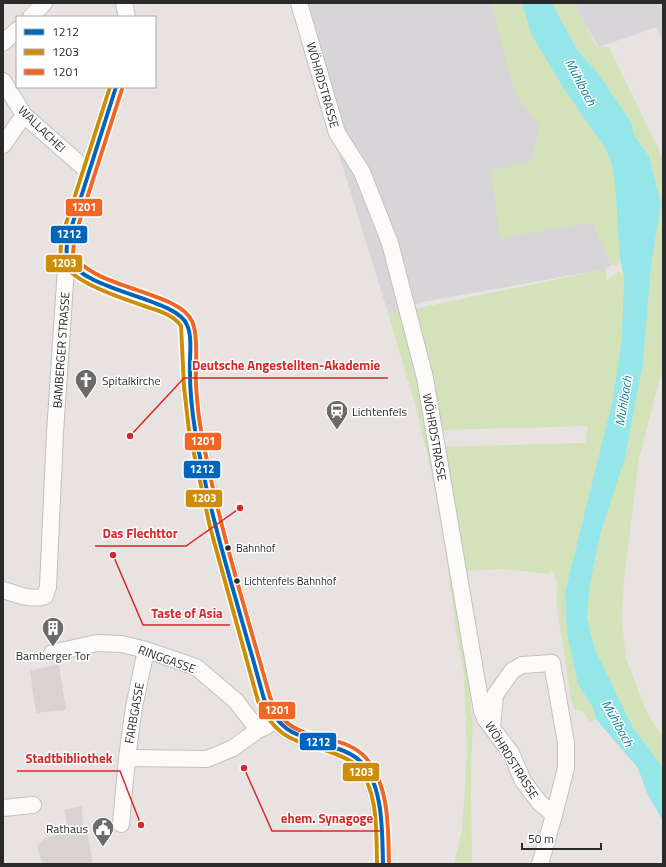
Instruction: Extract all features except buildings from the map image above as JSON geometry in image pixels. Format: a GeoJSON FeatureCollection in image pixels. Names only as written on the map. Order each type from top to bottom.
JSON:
{"type":"FeatureCollection","features":[{"type":"Feature","properties":{"kind":"street"},"geometry":{"type":"LineString","coordinates":[[31,16],[44,3]]}},
{"type":"Feature","properties":{"kind":"street"},"geometry":{"type":"LineString","coordinates":[[124,3],[127,16]]}},
{"type":"Feature","properties":{"kind":"street","name":"WÖHRDSTRASSE"},"geometry":{"type":"LineString","coordinates":[[299,3],[337,133],[362,172],[390,244],[425,378],[482,711],[492,728],[511,753],[523,781],[539,802],[554,815]]}},
{"type":"Feature","properties":{"kind":"street"},"geometry":{"type":"LineString","coordinates":[[3,43],[16,31]]}},
{"type":"Feature","properties":{"kind":"street","name":"WALLACHEI"},"geometry":{"type":"LineString","coordinates":[[3,81],[24,115],[72,158],[90,170]]}},
{"type":"Feature","properties":{"kind":"street","name":"BAMBERGER STRASSE"},"geometry":{"type":"LineString","coordinates":[[3,590],[29,598],[38,599],[45,596],[48,587],[56,426],[68,259],[68,238],[116,88]]}},
{"type":"Feature","properties":{"kind":"street"},"geometry":{"type":"LineString","coordinates":[[3,145],[24,115]]}},
{"type":"Feature","properties":{"kind":"street"},"geometry":{"type":"LineString","coordinates":[[68,259],[75,268],[98,281],[172,310],[182,317],[187,324],[190,333],[192,402],[195,430],[216,525],[264,699],[276,722],[286,731],[336,748],[362,763],[372,780],[378,801],[382,825],[383,864]]}},
{"type":"Feature","properties":{"kind":"street","name":"RINGGASSE"},"geometry":{"type":"LineString","coordinates":[[52,653],[97,643],[122,644],[146,650],[196,667],[236,701],[258,730]]}},
{"type":"Feature","properties":{"kind":"street","name":"FARBGASSE"},"geometry":{"type":"LineString","coordinates":[[121,824],[127,758],[134,707],[146,650]]}},
{"type":"Feature","properties":{"kind":"street"},"geometry":{"type":"LineString","coordinates":[[492,728],[495,695],[512,671],[522,665],[552,663],[566,743],[566,768],[540,864]]}},
{"type":"Feature","properties":{"kind":"street"},"geometry":{"type":"LineString","coordinates":[[127,758],[207,759],[233,748],[258,730],[276,722]]}},
{"type":"Feature","properties":{"kind":"street"},"geometry":{"type":"LineString","coordinates":[[3,808],[33,804]]}},
{"type":"Feature","properties":{"kind":"shaded area"},"geometry":{"type":"Polygon","coordinates":[[[292,3],[491,3],[516,95],[540,125],[532,161],[501,237],[592,222],[612,265],[606,269],[423,302],[388,313],[292,3]]]}},
{"type":"Feature","properties":{"kind":"shaded area"},"geometry":{"type":"Polygon","coordinates":[[[577,3],[663,3],[663,43],[657,27],[599,47],[578,12],[577,3]]]}},
{"type":"Feature","properties":{"kind":"shaded area"},"geometry":{"type":"Polygon","coordinates":[[[59,664],[66,710],[36,713],[30,671],[59,664]]]}},
{"type":"Feature","properties":{"kind":"shaded area"},"geometry":{"type":"Polygon","coordinates":[[[82,806],[83,829],[87,832],[93,864],[42,864],[37,846],[46,837],[69,832],[64,810],[82,806]]]}},
{"type":"Feature","properties":{"kind":"green space"},"geometry":{"type":"Polygon","coordinates":[[[491,3],[522,3],[532,36],[564,89],[605,148],[612,165],[615,183],[620,259],[617,266],[612,265],[592,222],[500,238],[491,171],[532,161],[540,125],[516,96],[491,3]]]}},
{"type":"Feature","properties":{"kind":"green space"},"geometry":{"type":"Polygon","coordinates":[[[552,3],[577,3],[578,12],[596,45],[599,47],[609,47],[663,159],[663,367],[639,458],[624,579],[622,620],[626,659],[648,715],[663,737],[663,768],[632,726],[594,647],[587,617],[590,583],[601,531],[625,458],[643,363],[651,266],[661,204],[649,156],[635,137],[631,122],[597,72],[577,50],[552,3]]]}},
{"type":"Feature","properties":{"kind":"green space"},"geometry":{"type":"Polygon","coordinates":[[[606,269],[606,281],[618,272],[621,273],[624,278],[622,337],[613,399],[565,592],[567,633],[582,691],[593,708],[596,719],[590,722],[583,711],[575,710],[571,700],[556,600],[558,584],[551,568],[548,574],[503,569],[465,571],[440,447],[585,443],[588,426],[439,430],[414,309],[606,269]]]}},
{"type":"Feature","properties":{"kind":"green space"},"geometry":{"type":"Polygon","coordinates":[[[402,309],[415,358],[469,671],[471,715],[473,718],[471,771],[472,864],[454,864],[462,830],[467,754],[464,674],[456,631],[444,537],[431,470],[416,408],[388,313],[402,309]]]}},
{"type":"Feature","properties":{"kind":"water","name":"Mühlbach"},"geometry":{"type":"Polygon","coordinates":[[[522,3],[552,3],[577,50],[597,72],[631,122],[635,137],[649,156],[661,204],[651,266],[643,363],[625,458],[601,531],[590,583],[587,617],[594,647],[632,726],[663,768],[663,821],[647,793],[638,768],[596,719],[593,708],[578,684],[567,633],[565,592],[613,399],[622,337],[624,278],[620,259],[615,183],[612,165],[605,148],[564,89],[532,36],[522,3]]]}},
{"type":"Feature","properties":{"kind":"transit line","name":"1203"},"geometry":{"type":"LineString","coordinates":[[110,88],[62,236],[60,252],[62,261],[67,269],[87,283],[98,289],[165,313],[178,322],[181,326],[184,387],[189,431],[210,527],[258,701],[273,724],[281,732],[298,741],[339,755],[357,766],[364,776],[373,800],[376,826],[377,864]]}},
{"type":"Feature","properties":{"kind":"transit line","name":"1212"},"geometry":{"type":"LineString","coordinates":[[116,88],[68,238],[66,248],[67,257],[78,270],[93,279],[167,308],[180,316],[187,325],[190,336],[190,380],[192,409],[201,464],[217,532],[264,699],[271,712],[286,728],[302,737],[349,753],[360,761],[368,771],[378,796],[382,824],[383,864]]}},
{"type":"Feature","properties":{"kind":"transit line","name":"1201"},"geometry":{"type":"LineString","coordinates":[[122,89],[74,239],[73,255],[84,266],[99,275],[171,303],[184,311],[192,321],[196,344],[198,413],[208,464],[232,564],[270,697],[282,718],[293,727],[303,732],[337,741],[357,750],[366,758],[374,769],[384,795],[388,823],[389,864]]}},
{"type":"Feature","properties":{"kind":"place","name":"Spitalkirche"},"geometry":{"type":"Point","coordinates":[86,400]}},
{"type":"Feature","properties":{"kind":"place","name":"Lichtenfels"},"geometry":{"type":"Point","coordinates":[337,430]}},
{"type":"Feature","properties":{"kind":"place","name":"Deutsche Angestellten-Akademie"},"geometry":{"type":"Point","coordinates":[130,436]}},
{"type":"Feature","properties":{"kind":"place","name":"Das Flechttor"},"geometry":{"type":"Point","coordinates":[240,508]}},
{"type":"Feature","properties":{"kind":"place","name":"Bahnhof"},"geometry":{"type":"Point","coordinates":[228,548]}},
{"type":"Feature","properties":{"kind":"place","name":"Taste of Asia"},"geometry":{"type":"Point","coordinates":[113,555]}},
{"type":"Feature","properties":{"kind":"place","name":"Lichtenfels Bahnhof"},"geometry":{"type":"Point","coordinates":[237,581]}},
{"type":"Feature","properties":{"kind":"place","name":"Bamberger Tor"},"geometry":{"type":"Point","coordinates":[53,648]}},
{"type":"Feature","properties":{"kind":"place","name":"ehem. Synagoge"},"geometry":{"type":"Point","coordinates":[244,768]}},
{"type":"Feature","properties":{"kind":"place","name":"Stadtbibliothek"},"geometry":{"type":"Point","coordinates":[141,825]}},
{"type":"Feature","properties":{"kind":"place","name":"Rathaus"},"geometry":{"type":"Point","coordinates":[103,848]}}]}
